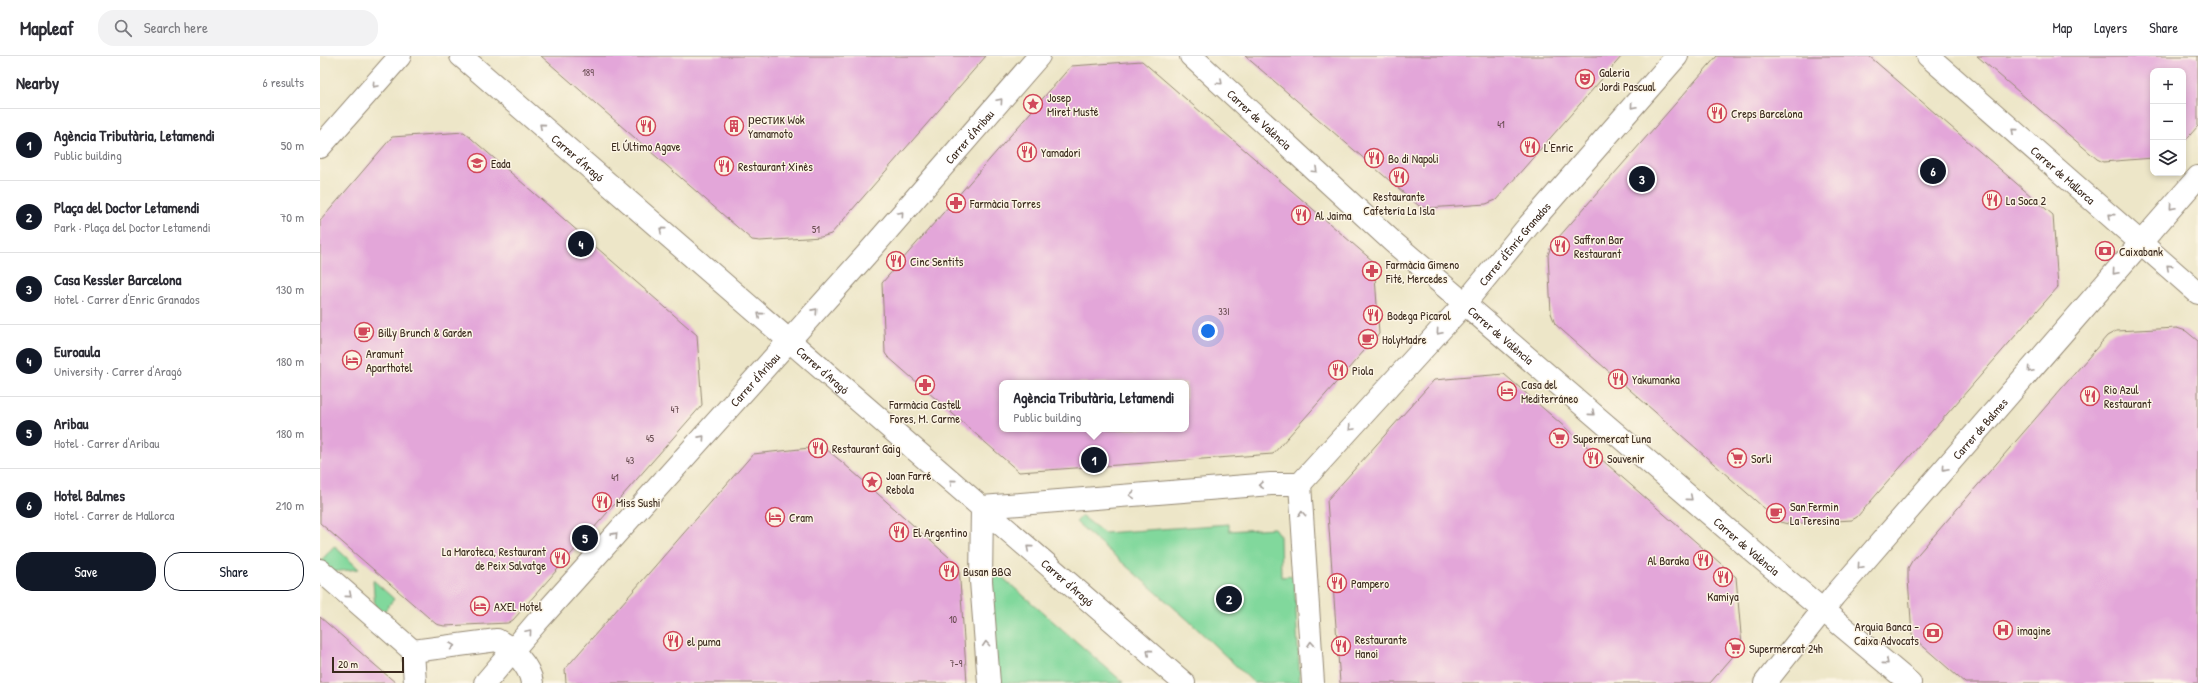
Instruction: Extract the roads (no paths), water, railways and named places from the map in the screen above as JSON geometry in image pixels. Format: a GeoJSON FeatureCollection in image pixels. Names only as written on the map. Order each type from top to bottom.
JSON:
{"type":"FeatureCollection","features":[{"type":"Feature","properties":{"kind":"main road"},"geometry":{"type":"LineString","coordinates":[[320,147],[400,56]]}},
{"type":"Feature","properties":{"kind":"main road","name":"Carrer d'Aragó"},"geometry":{"type":"LineString","coordinates":[[461,56],[1184,683]]}},
{"type":"Feature","properties":{"kind":"main road","name":"Carrer d'Aribau"},"geometry":{"type":"LineString","coordinates":[[485,683],[1039,56]]}},
{"type":"Feature","properties":{"kind":"main road","name":"Carrer de València"},"geometry":{"type":"LineString","coordinates":[[1191,56],[1393,242],[1627,444],[1910,683]]}},
{"type":"Feature","properties":{"kind":"main road","name":"Carrer d'Enric Granados"},"geometry":{"type":"LineString","coordinates":[[1300,484],[1465,303],[1529,225],[1677,56]]}},
{"type":"Feature","properties":{"kind":"main road","name":"Carrer de Mallorca"},"geometry":{"type":"LineString","coordinates":[[1928,56],[2198,293]]}},
{"type":"Feature","properties":{"kind":"main road","name":"Carrer de Balmes"},"geometry":{"type":"LineString","coordinates":[[1764,683],[1823,610],[2198,177]]}},
{"type":"Feature","properties":{"kind":"main road"},"geometry":{"type":"LineString","coordinates":[[990,683],[982,581],[982,508],[1271,484],[1300,484],[1313,683]]}},
{"type":"Feature","properties":{"kind":"main road"},"geometry":{"type":"LineString","coordinates":[[320,570],[413,651],[415,683]]}},
{"type":"Feature","properties":{"kind":"main road"},"geometry":{"type":"LineString","coordinates":[[413,651],[497,640],[512,652],[531,675],[532,683]]}},
{"type":"Feature","properties":{"kind":"place","name":"Galeria Jordi Pascual"},"geometry":{"type":"Point","coordinates":[1585,79]}},
{"type":"Feature","properties":{"kind":"place","name":"Josep Miret Musté"},"geometry":{"type":"Point","coordinates":[1033,104]}},
{"type":"Feature","properties":{"kind":"place","name":"Creps Barcelona"},"geometry":{"type":"Point","coordinates":[1717,113]}},
{"type":"Feature","properties":{"kind":"place","name":"El Último Agave"},"geometry":{"type":"Point","coordinates":[646,126]}},
{"type":"Feature","properties":{"kind":"place","name":"рестик Wok Yamamoto"},"geometry":{"type":"Point","coordinates":[734,126]}},
{"type":"Feature","properties":{"kind":"place","name":"L'Enric"},"geometry":{"type":"Point","coordinates":[1530,147]}},
{"type":"Feature","properties":{"kind":"place","name":"Yamadori"},"geometry":{"type":"Point","coordinates":[1027,152]}},
{"type":"Feature","properties":{"kind":"place","name":"Bo di Napoli"},"geometry":{"type":"Point","coordinates":[1374,158]}},
{"type":"Feature","properties":{"kind":"place","name":"Eada"},"geometry":{"type":"Point","coordinates":[477,163]}},
{"type":"Feature","properties":{"kind":"place","name":"Restaurant Xinès"},"geometry":{"type":"Point","coordinates":[724,166]}},
{"type":"Feature","properties":{"kind":"place","name":"Hotel Balmes"},"geometry":{"type":"Point","coordinates":[1933,171]}},
{"type":"Feature","properties":{"kind":"place","name":"Restaurante Cafetería La Isla"},"geometry":{"type":"Point","coordinates":[1399,177]}},
{"type":"Feature","properties":{"kind":"place","name":"Casa Kessler Barcelona"},"geometry":{"type":"Point","coordinates":[1642,179]}},
{"type":"Feature","properties":{"kind":"place","name":"La Soca 2"},"geometry":{"type":"Point","coordinates":[1992,200]}},
{"type":"Feature","properties":{"kind":"place","name":"Farmàcia Torres"},"geometry":{"type":"Point","coordinates":[956,203]}},
{"type":"Feature","properties":{"kind":"place","name":"Al Jaima"},"geometry":{"type":"Point","coordinates":[1301,215]}},
{"type":"Feature","properties":{"kind":"place","name":"Euroaula"},"geometry":{"type":"Point","coordinates":[581,244]}},
{"type":"Feature","properties":{"kind":"place","name":"Saffron Bar Restaurant"},"geometry":{"type":"Point","coordinates":[1560,246]}},
{"type":"Feature","properties":{"kind":"place","name":"Caixabank"},"geometry":{"type":"Point","coordinates":[2105,251]}},
{"type":"Feature","properties":{"kind":"place","name":"Cinc Sentits"},"geometry":{"type":"Point","coordinates":[896,261]}},
{"type":"Feature","properties":{"kind":"place","name":"Farmàcia Gimeno Fité, Mercedes"},"geometry":{"type":"Point","coordinates":[1372,271]}},
{"type":"Feature","properties":{"kind":"place","name":"Bodega Picarol"},"geometry":{"type":"Point","coordinates":[1373,315]}},
{"type":"Feature","properties":{"kind":"place","name":"Billy Brunch & Garden"},"geometry":{"type":"Point","coordinates":[364,332]}},
{"type":"Feature","properties":{"kind":"place","name":"HolyMadre"},"geometry":{"type":"Point","coordinates":[1368,339]}},
{"type":"Feature","properties":{"kind":"place","name":"Aramunt Aparthotel"},"geometry":{"type":"Point","coordinates":[352,360]}},
{"type":"Feature","properties":{"kind":"place","name":"Piola"},"geometry":{"type":"Point","coordinates":[1338,370]}},
{"type":"Feature","properties":{"kind":"place","name":"Yakumanka"},"geometry":{"type":"Point","coordinates":[1618,379]}},
{"type":"Feature","properties":{"kind":"place","name":"Farmàcia Castell Fores, M. Carme"},"geometry":{"type":"Point","coordinates":[925,385]}},
{"type":"Feature","properties":{"kind":"place","name":"Casa del Mediterráneo"},"geometry":{"type":"Point","coordinates":[1507,391]}},
{"type":"Feature","properties":{"kind":"place","name":"Rio Azul Restaurant"},"geometry":{"type":"Point","coordinates":[2090,396]}},
{"type":"Feature","properties":{"kind":"place","name":"Supermercat Luna"},"geometry":{"type":"Point","coordinates":[1559,438]}},
{"type":"Feature","properties":{"kind":"place","name":"Restaurant Gaig"},"geometry":{"type":"Point","coordinates":[818,448]}},
{"type":"Feature","properties":{"kind":"place","name":"Souvenir"},"geometry":{"type":"Point","coordinates":[1593,458]}},
{"type":"Feature","properties":{"kind":"place","name":"Sorli"},"geometry":{"type":"Point","coordinates":[1737,458]}},
{"type":"Feature","properties":{"kind":"place","name":"Agència Tributària, Letamendi"},"geometry":{"type":"Point","coordinates":[1094,460]}},
{"type":"Feature","properties":{"kind":"place","name":"Joan Farré Rebola"},"geometry":{"type":"Point","coordinates":[872,482]}},
{"type":"Feature","properties":{"kind":"place","name":"Miss Sushi"},"geometry":{"type":"Point","coordinates":[602,502]}},
{"type":"Feature","properties":{"kind":"place","name":"San Fermin La Teresina"},"geometry":{"type":"Point","coordinates":[1776,513]}},
{"type":"Feature","properties":{"kind":"place","name":"Cram"},"geometry":{"type":"Point","coordinates":[775,517]}},
{"type":"Feature","properties":{"kind":"place","name":"El Argentino"},"geometry":{"type":"Point","coordinates":[899,532]}},
{"type":"Feature","properties":{"kind":"place","name":"Aribau"},"geometry":{"type":"Point","coordinates":[585,538]}},
{"type":"Feature","properties":{"kind":"place","name":"La Maroteca, Restaurant de Peix Salvatge"},"geometry":{"type":"Point","coordinates":[560,558]}},
{"type":"Feature","properties":{"kind":"place","name":"Al Baraka"},"geometry":{"type":"Point","coordinates":[1703,560]}},
{"type":"Feature","properties":{"kind":"place","name":"Busan BBQ"},"geometry":{"type":"Point","coordinates":[949,571]}},
{"type":"Feature","properties":{"kind":"place","name":"Kamiya"},"geometry":{"type":"Point","coordinates":[1723,577]}},
{"type":"Feature","properties":{"kind":"place","name":"Pampero"},"geometry":{"type":"Point","coordinates":[1337,583]}},
{"type":"Feature","properties":{"kind":"place","name":"Plaça del Doctor Letamendi"},"geometry":{"type":"Point","coordinates":[1229,599]}},
{"type":"Feature","properties":{"kind":"place","name":"AXEL Hotel"},"geometry":{"type":"Point","coordinates":[480,606]}},
{"type":"Feature","properties":{"kind":"place","name":"imagine"},"geometry":{"type":"Point","coordinates":[2003,630]}},
{"type":"Feature","properties":{"kind":"place","name":"Arquia Banca - Caixa Advocats"},"geometry":{"type":"Point","coordinates":[1933,633]}},
{"type":"Feature","properties":{"kind":"place","name":"el puma"},"geometry":{"type":"Point","coordinates":[673,641]}},
{"type":"Feature","properties":{"kind":"place","name":"Restaurante Hanoi"},"geometry":{"type":"Point","coordinates":[1341,646]}},
{"type":"Feature","properties":{"kind":"place","name":"Supermercat 24h"},"geometry":{"type":"Point","coordinates":[1735,648]}}]}
